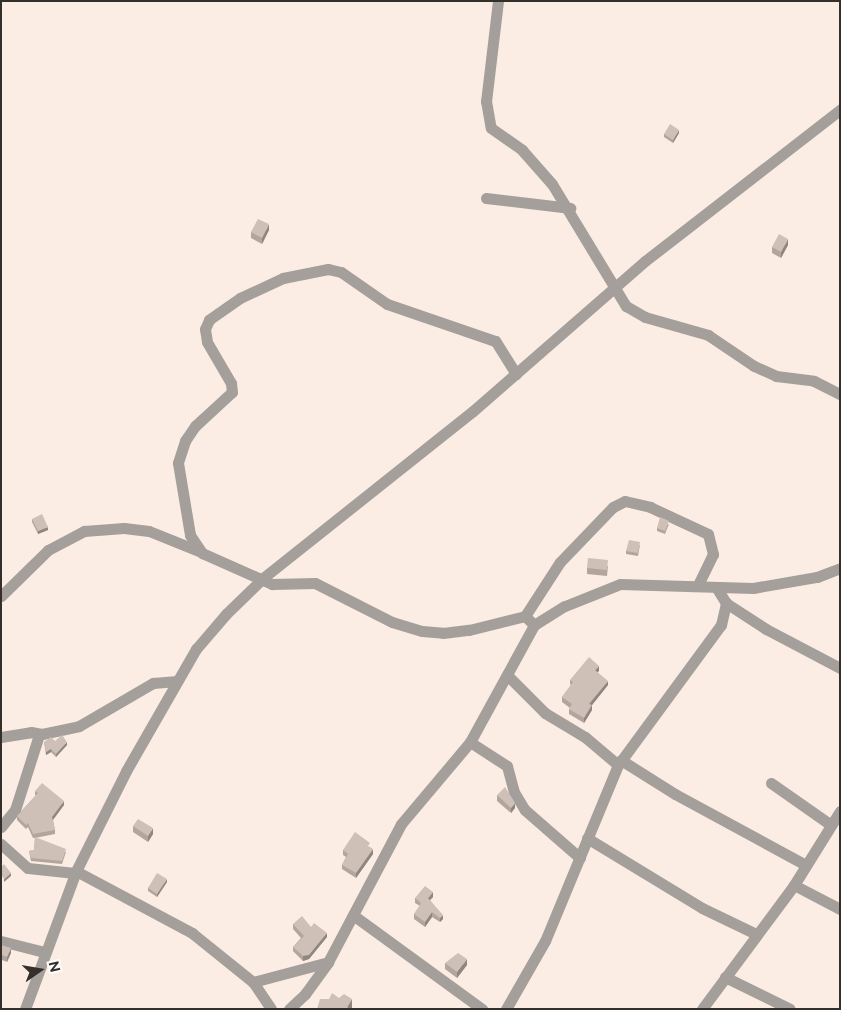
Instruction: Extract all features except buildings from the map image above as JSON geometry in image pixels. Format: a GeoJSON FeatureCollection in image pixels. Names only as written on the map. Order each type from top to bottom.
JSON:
{"type":"FeatureCollection","features":[{"type":"Feature","properties":{"kind":"street"},"geometry":{"type":"LineString","coordinates":[[498,1],[486,115],[491,128],[528,157],[570,208],[614,290],[626,306],[645,317],[708,335],[754,366],[776,376],[814,381],[840,394]]}},
{"type":"Feature","properties":{"kind":"street"},"geometry":{"type":"LineString","coordinates":[[25,1009],[44,952],[76,872],[126,770],[196,649],[226,614],[263,578],[396,476],[614,290],[645,261],[840,110]]}},
{"type":"Feature","properties":{"kind":"street"},"geometry":{"type":"LineString","coordinates":[[486,198],[570,208]]}},
{"type":"Feature","properties":{"kind":"street"},"geometry":{"type":"LineString","coordinates":[[202,553],[190,536],[178,463],[185,441],[195,426],[232,392],[231,383],[207,342],[205,329],[209,320],[240,298],[264,285],[311,271],[328,269],[341,272],[387,304],[495,341],[516,374]]}},
{"type":"Feature","properties":{"kind":"street"},"geometry":{"type":"LineString","coordinates":[[1,596],[48,550],[84,531],[124,528],[149,531],[280,585],[315,583],[385,619],[422,631],[443,633],[469,630],[526,616],[560,562],[613,507],[625,501],[650,507],[708,534],[712,554],[698,585]]}},
{"type":"Feature","properties":{"kind":"street"},"geometry":{"type":"LineString","coordinates":[[289,1009],[305,994],[328,962],[400,824],[470,742],[534,625],[565,606],[614,586],[698,585],[734,590],[783,584],[817,577],[840,568]]}},
{"type":"Feature","properties":{"kind":"street"},"geometry":{"type":"LineString","coordinates":[[716,587],[726,603],[766,629],[808,649],[840,668]]}},
{"type":"Feature","properties":{"kind":"street"},"geometry":{"type":"LineString","coordinates":[[506,1009],[545,941],[620,763],[712,640],[726,613],[726,603]]}},
{"type":"Feature","properties":{"kind":"street"},"geometry":{"type":"LineString","coordinates":[[526,616],[534,625]]}},
{"type":"Feature","properties":{"kind":"street"},"geometry":{"type":"LineString","coordinates":[[507,675],[556,722],[585,737],[620,763],[806,865]]}},
{"type":"Feature","properties":{"kind":"street"},"geometry":{"type":"LineString","coordinates":[[1,737],[31,732],[39,735],[79,726],[152,683],[177,680]]}},
{"type":"Feature","properties":{"kind":"street"},"geometry":{"type":"LineString","coordinates":[[1,827],[15,810],[35,754],[39,735]]}},
{"type":"Feature","properties":{"kind":"street"},"geometry":{"type":"LineString","coordinates":[[470,742],[506,766],[514,792],[525,810],[580,858]]}},
{"type":"Feature","properties":{"kind":"street"},"geometry":{"type":"LineString","coordinates":[[771,782],[831,825]]}},
{"type":"Feature","properties":{"kind":"street"},"geometry":{"type":"LineString","coordinates":[[702,1009],[794,884],[840,811]]}},
{"type":"Feature","properties":{"kind":"street"},"geometry":{"type":"LineString","coordinates":[[587,838],[694,904],[756,934]]}},
{"type":"Feature","properties":{"kind":"street"},"geometry":{"type":"LineString","coordinates":[[1,844],[28,868],[76,872],[192,933],[253,982],[271,1009]]}},
{"type":"Feature","properties":{"kind":"street"},"geometry":{"type":"LineString","coordinates":[[794,884],[840,909]]}},
{"type":"Feature","properties":{"kind":"street"},"geometry":{"type":"LineString","coordinates":[[353,915],[482,1009]]}},
{"type":"Feature","properties":{"kind":"street"},"geometry":{"type":"LineString","coordinates":[[1,941],[44,952]]}},
{"type":"Feature","properties":{"kind":"street"},"geometry":{"type":"LineString","coordinates":[[253,982],[328,962]]}},
{"type":"Feature","properties":{"kind":"street"},"geometry":{"type":"LineString","coordinates":[[725,977],[790,1009]]}}]}
